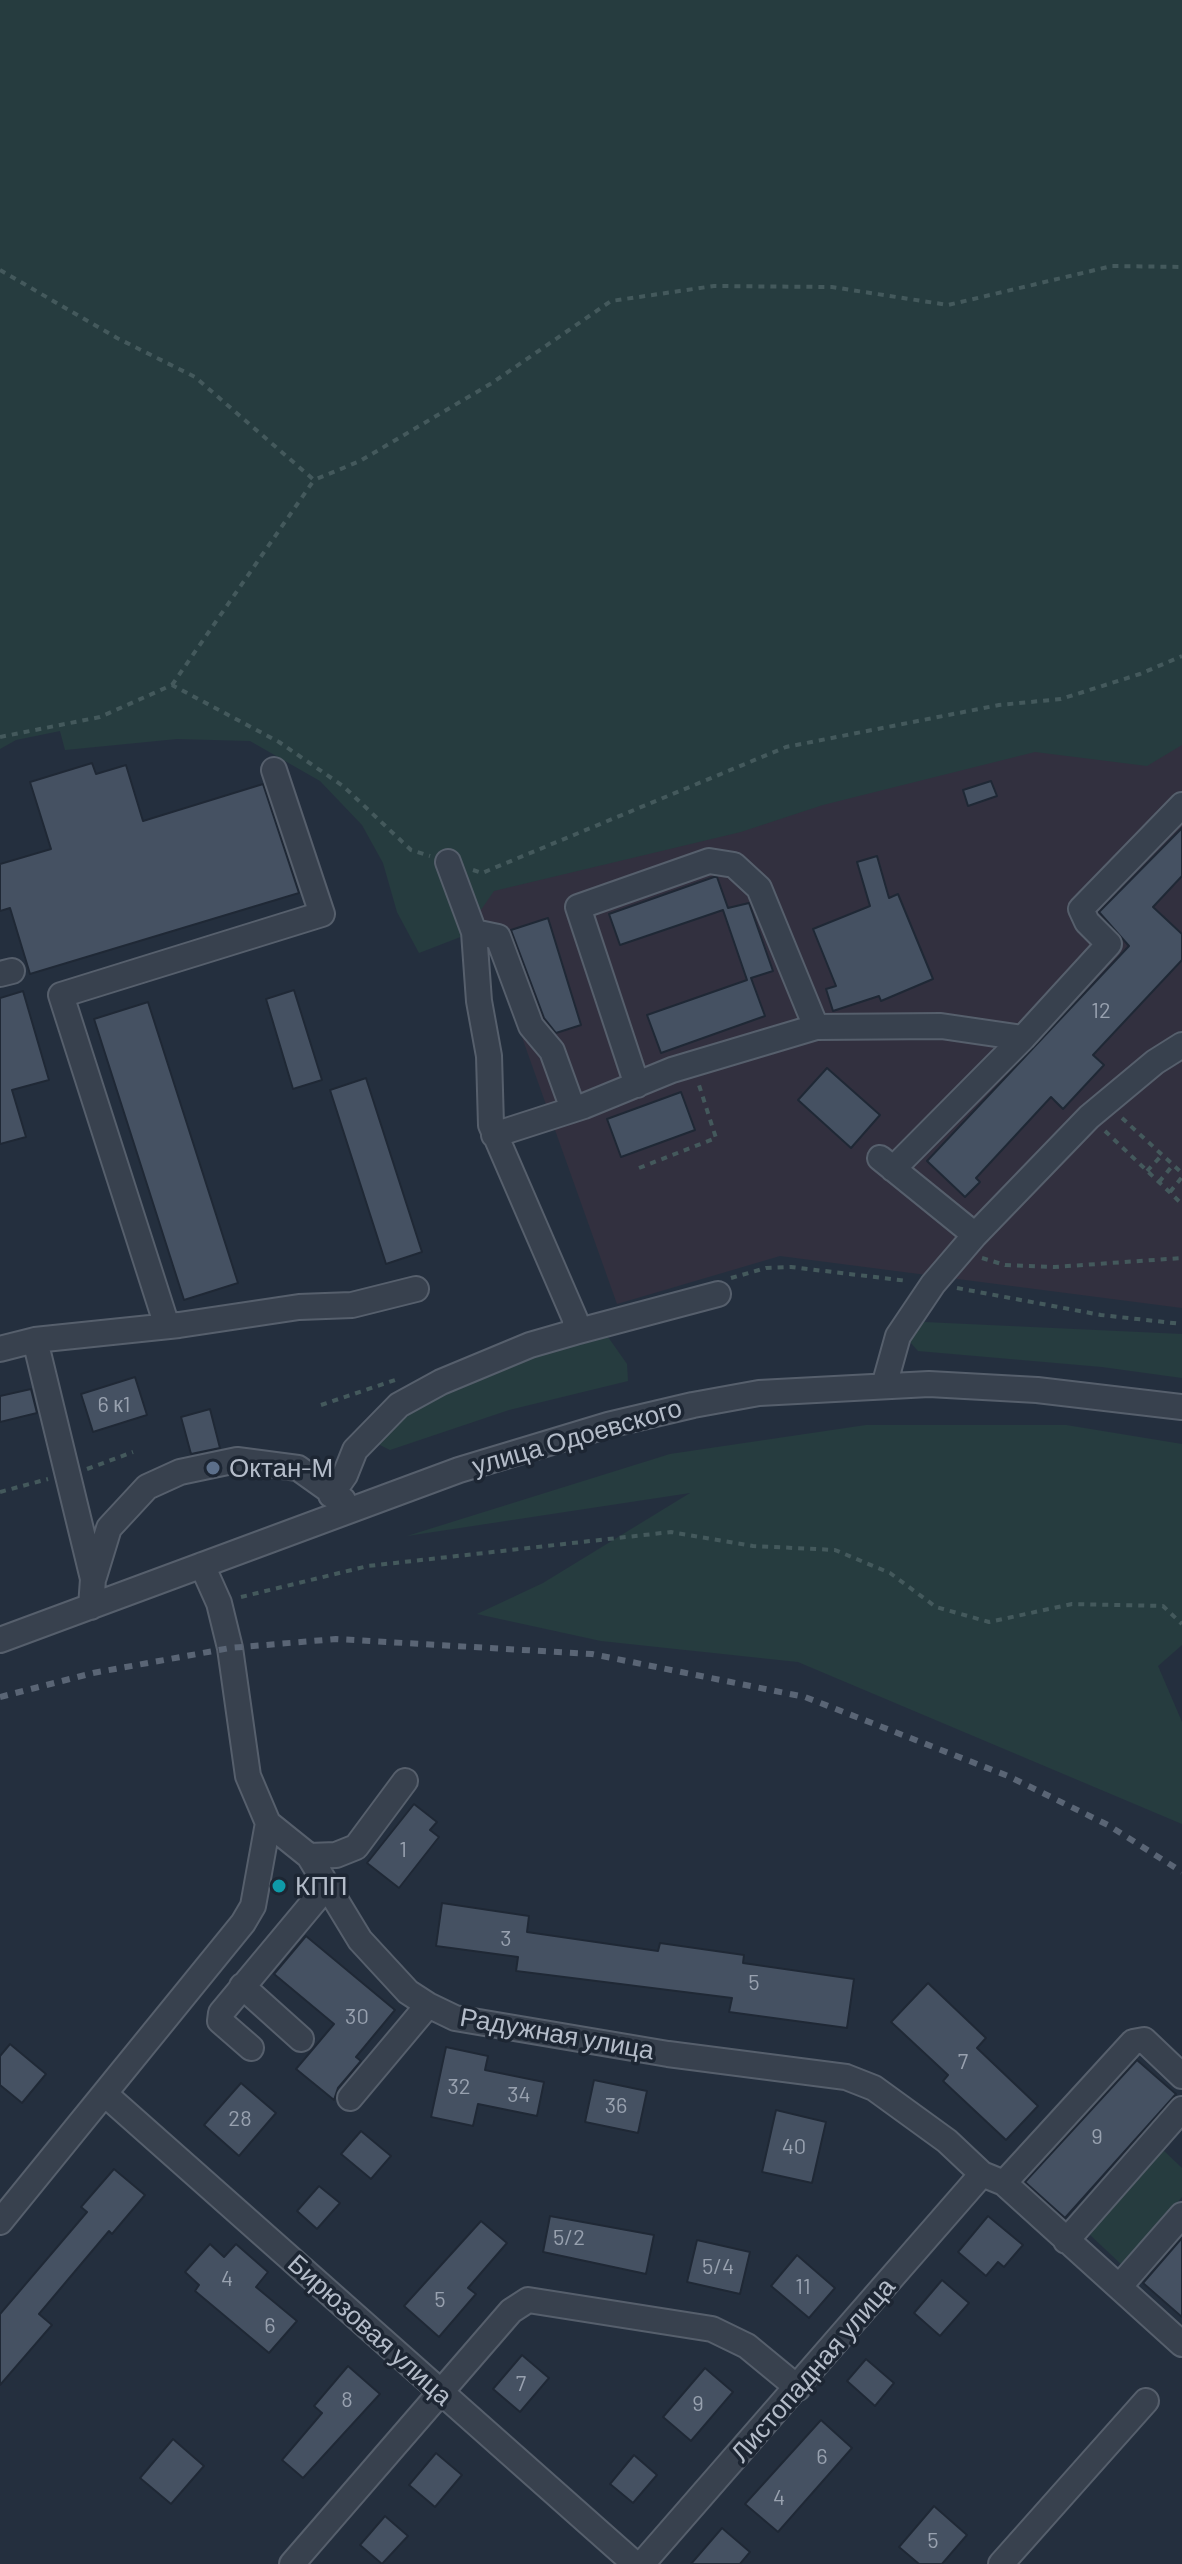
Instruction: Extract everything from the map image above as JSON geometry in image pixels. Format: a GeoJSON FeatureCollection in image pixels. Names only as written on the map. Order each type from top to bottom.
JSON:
{"type":"FeatureCollection","features":[{"type":"Feature","properties":{"kind":"street"},"geometry":{"type":"LineString","coordinates":[[167,1326],[61,995],[322,914],[274,770]]}},
{"type":"Feature","properties":{"kind":"street"},"geometry":{"type":"LineString","coordinates":[[968,1244],[886,1163],[1023,1038],[1109,944],[1087,922],[1081,909],[1182,805]]}},
{"type":"Feature","properties":{"kind":"street"},"geometry":{"type":"LineString","coordinates":[[637,1085],[578,907],[709,861],[734,865],[759,888],[816,1027]]}},
{"type":"Feature","properties":{"kind":"street"},"geometry":{"type":"LineString","coordinates":[[448,862],[474,932],[479,1001],[489,1056],[491,1125],[565,1304],[575,1319],[575,1332]]}},
{"type":"Feature","properties":{"kind":"street"},"geometry":{"type":"LineString","coordinates":[[474,932],[498,937],[531,1026],[552,1051],[573,1109]]}},
{"type":"Feature","properties":{"kind":"street"},"geometry":{"type":"LineString","coordinates":[[494,1135],[573,1109],[693,1063],[816,1027],[941,1026],[1023,1038]]}},
{"type":"Feature","properties":{"kind":"street"},"geometry":{"type":"LineString","coordinates":[[884,1386],[898,1336],[933,1284],[1097,1110],[1182,1045]]}},
{"type":"Feature","properties":{"kind":"street"},"geometry":{"type":"LineString","coordinates":[[331,1495],[345,1475],[355,1450],[399,1405],[441,1382],[530,1345],[721,1287]]}},
{"type":"Feature","properties":{"kind":"street"},"geometry":{"type":"LineString","coordinates":[[0,1349],[35,1340],[167,1326],[299,1307],[352,1305],[416,1289]]}},
{"type":"Feature","properties":{"kind":"street"},"geometry":{"type":"LineString","coordinates":[[35,1340],[93,1579]]}},
{"type":"Feature","properties":{"kind":"street","name":"улица Одоевского"},"geometry":{"type":"LineString","coordinates":[[0,1640],[459,1470],[608,1425],[693,1405],[759,1393],[884,1386],[1037,1390],[1182,1407]]}},
{"type":"Feature","properties":{"kind":"street"},"geometry":{"type":"LineString","coordinates":[[91,1607],[93,1579],[109,1528],[147,1487],[180,1472],[237,1460],[298,1468],[331,1495],[356,1506]]}},
{"type":"Feature","properties":{"kind":"street"},"geometry":{"type":"LineString","coordinates":[[0,2222],[106,2095],[243,1923],[253,1906],[268,1823],[248,1776],[230,1648],[219,1603],[202,1565]]}},
{"type":"Feature","properties":{"kind":"street"},"geometry":{"type":"LineString","coordinates":[[309,1856],[336,1855],[356,1847],[405,1781]]}},
{"type":"Feature","properties":{"kind":"street","name":"Радужная улица"},"geometry":{"type":"LineString","coordinates":[[268,1823],[309,1856],[360,1940],[400,1984],[428,2005],[455,2018],[668,2054],[846,2077],[874,2088],[993,2178],[1182,2344]]}},
{"type":"Feature","properties":{"kind":"street"},"geometry":{"type":"LineString","coordinates":[[251,2048],[220,2021],[221,2013],[326,1887]]}},
{"type":"Feature","properties":{"kind":"street"},"geometry":{"type":"LineString","coordinates":[[242,1986],[301,2039]]}},
{"type":"Feature","properties":{"kind":"street"},"geometry":{"type":"LineString","coordinates":[[350,2098],[428,2005]]}},
{"type":"Feature","properties":{"kind":"street","name":"Листопадная улица"},"geometry":{"type":"LineString","coordinates":[[642,2564],[798,2388],[993,2178],[1133,2042],[1144,2040],[1182,2076]]}},
{"type":"Feature","properties":{"kind":"street","name":"Бирюзовая улица"},"geometry":{"type":"LineString","coordinates":[[106,2095],[635,2564]]}},
{"type":"Feature","properties":{"kind":"street"},"geometry":{"type":"LineString","coordinates":[[1066,2241],[1182,2109]]}},
{"type":"Feature","properties":{"kind":"street"},"geometry":{"type":"LineString","coordinates":[[1119,2287],[1182,2215]]}},
{"type":"Feature","properties":{"kind":"street"},"geometry":{"type":"LineString","coordinates":[[292,2564],[511,2311],[528,2300],[712,2329],[747,2346],[798,2388]]}},
{"type":"Feature","properties":{"kind":"street"},"geometry":{"type":"LineString","coordinates":[[1001,2564],[1146,2401]]}},
{"type":"Feature","properties":{"kind":"path"},"geometry":{"type":"LineString","coordinates":[[0,737],[100,717],[172,685],[314,480],[360,461],[492,383],[611,301],[714,286],[817,287],[948,305],[1112,266],[1182,267]]}},
{"type":"Feature","properties":{"kind":"path"},"geometry":{"type":"LineString","coordinates":[[0,270],[117,338],[195,377],[314,480]]}},
{"type":"Feature","properties":{"kind":"path"},"geometry":{"type":"LineString","coordinates":[[172,685],[279,742],[343,786],[411,850],[482,873],[786,747],[999,705],[1061,699],[1140,674],[1182,656]]}},
{"type":"Feature","properties":{"kind":"path"},"geometry":{"type":"LineString","coordinates":[[639,1168],[716,1138],[693,1063]]}},
{"type":"Feature","properties":{"kind":"path"},"geometry":{"type":"LineString","coordinates":[[1097,1110],[1162,1155],[1182,1175],[1170,1192]]}},
{"type":"Feature","properties":{"kind":"path"},"geometry":{"type":"LineString","coordinates":[[1097,1110],[1147,1171],[1182,1204]]}},
{"type":"Feature","properties":{"kind":"path"},"geometry":{"type":"LineString","coordinates":[[1147,1171],[1162,1155]]}},
{"type":"Feature","properties":{"kind":"path"},"geometry":{"type":"LineString","coordinates":[[1159,1182],[1173,1165]]}},
{"type":"Feature","properties":{"kind":"path"},"geometry":{"type":"LineString","coordinates":[[968,1244],[1005,1265],[1054,1267],[1182,1258]]}},
{"type":"Feature","properties":{"kind":"path"},"geometry":{"type":"LineString","coordinates":[[721,1287],[766,1268],[791,1267],[933,1284],[1101,1315],[1182,1324]]}},
{"type":"Feature","properties":{"kind":"path"},"geometry":{"type":"LineString","coordinates":[[321,1405],[410,1374]]}},
{"type":"Feature","properties":{"kind":"path"},"geometry":{"type":"LineString","coordinates":[[219,1603],[368,1566],[671,1532],[753,1546],[835,1550],[890,1573],[936,1607],[989,1622],[1072,1604],[1163,1606],[1182,1624]]}},
{"type":"Feature","properties":{"kind":"shaded area"},"geometry":{"type":"Polygon","coordinates":[[[1182,689],[1182,1308],[780,1256],[617,1304],[471,894],[1182,689]]]}},
{"type":"Feature","properties":{"kind":"green space"},"geometry":{"type":"Polygon","coordinates":[[[0,0],[1182,0],[1182,745],[1147,766],[1035,752],[823,805],[741,832],[494,891],[463,936],[419,953],[397,912],[383,863],[362,825],[320,781],[250,741],[177,739],[65,750],[60,731],[16,740],[0,749],[0,0]]]}},
{"type":"Feature","properties":{"kind":"green space"},"geometry":{"type":"Polygon","coordinates":[[[924,1322],[1182,1334],[1182,1378],[1102,1367],[918,1351],[910,1342],[911,1333],[924,1322]]]}},
{"type":"Feature","properties":{"kind":"green space"},"geometry":{"type":"Polygon","coordinates":[[[608,1337],[627,1364],[628,1381],[509,1410],[390,1450],[376,1443],[426,1377],[608,1337]]]}},
{"type":"Feature","properties":{"kind":"green space"},"geometry":{"type":"Polygon","coordinates":[[[866,1425],[1066,1425],[1182,1444],[1182,1645],[1158,1666],[1182,1722],[1182,1824],[798,1662],[601,1641],[477,1614],[543,1583],[690,1493],[407,1536],[670,1454],[866,1425]]]}},
{"type":"Feature","properties":{"kind":"green space"},"geometry":{"type":"Polygon","coordinates":[[[1163,2150],[1182,2168],[1182,2197],[1123,2266],[1088,2233],[1163,2150]]]}},
{"type":"Feature","properties":{"kind":"building"},"geometry":{"type":"Polygon","coordinates":[[[92,763],[96,774],[126,765],[143,821],[263,784],[299,893],[30,974],[10,908],[0,911],[0,864],[51,849],[30,782],[92,763]]]}},
{"type":"Feature","properties":{"kind":"building"},"geometry":{"type":"Polygon","coordinates":[[[991,781],[997,796],[968,806],[963,790],[991,781]]]}},
{"type":"Feature","properties":{"kind":"building"},"geometry":{"type":"Polygon","coordinates":[[[1182,828],[1182,876],[1153,907],[1182,934],[1182,960],[1093,1055],[1104,1065],[1063,1109],[1051,1097],[976,1178],[980,1182],[965,1197],[927,1161],[1129,946],[1099,912],[1182,828]]]}},
{"type":"Feature","properties":{"kind":"building"},"geometry":{"type":"Polygon","coordinates":[[[877,856],[889,898],[898,894],[933,979],[881,1001],[879,996],[833,1011],[826,989],[836,986],[813,929],[870,906],[857,862],[877,856]]]}},
{"type":"Feature","properties":{"kind":"building"},"geometry":{"type":"Polygon","coordinates":[[[717,877],[728,908],[749,903],[773,971],[751,978],[765,1016],[661,1053],[647,1015],[747,980],[723,910],[620,945],[609,914],[717,877]]]}},
{"type":"Feature","properties":{"kind":"building"},"geometry":{"type":"Polygon","coordinates":[[[548,918],[581,1025],[556,1033],[544,1018],[511,930],[548,918]]]}},
{"type":"Feature","properties":{"kind":"building"},"geometry":{"type":"Polygon","coordinates":[[[294,990],[322,1080],[293,1089],[266,999],[294,990]]]}},
{"type":"Feature","properties":{"kind":"building"},"geometry":{"type":"Polygon","coordinates":[[[23,991],[49,1080],[12,1090],[26,1137],[0,1144],[0,998],[23,991]]]}},
{"type":"Feature","properties":{"kind":"building"},"geometry":{"type":"Polygon","coordinates":[[[148,1002],[238,1283],[184,1300],[94,1019],[148,1002]]]}},
{"type":"Feature","properties":{"kind":"building"},"geometry":{"type":"Polygon","coordinates":[[[827,1068],[880,1115],[851,1148],[798,1100],[827,1068]]]}},
{"type":"Feature","properties":{"kind":"building"},"geometry":{"type":"Polygon","coordinates":[[[366,1078],[422,1252],[386,1264],[330,1090],[366,1078]]]}},
{"type":"Feature","properties":{"kind":"building"},"geometry":{"type":"Polygon","coordinates":[[[681,1092],[695,1130],[621,1157],[607,1119],[681,1092]]]}},
{"type":"Feature","properties":{"kind":"building"},"geometry":{"type":"Polygon","coordinates":[[[135,1377],[147,1415],[93,1432],[81,1394],[135,1377]]]}},
{"type":"Feature","properties":{"kind":"building"},"geometry":{"type":"Polygon","coordinates":[[[31,1389],[37,1413],[0,1422],[0,1396],[31,1389]]]}},
{"type":"Feature","properties":{"kind":"building"},"geometry":{"type":"Polygon","coordinates":[[[210,1409],[220,1448],[191,1454],[181,1417],[210,1409]]]}},
{"type":"Feature","properties":{"kind":"building"},"geometry":{"type":"Polygon","coordinates":[[[414,1804],[437,1822],[430,1830],[439,1837],[399,1888],[367,1863],[414,1804]]]}},
{"type":"Feature","properties":{"kind":"building"},"geometry":{"type":"Polygon","coordinates":[[[442,1903],[529,1916],[527,1932],[658,1951],[660,1943],[744,1955],[743,1963],[854,1979],[847,2028],[729,2012],[732,1998],[516,1971],[518,1957],[436,1946],[442,1903]]]}},
{"type":"Feature","properties":{"kind":"building"},"geometry":{"type":"Polygon","coordinates":[[[306,1936],[395,2010],[356,2057],[361,2061],[338,2088],[334,2100],[296,2069],[334,2024],[274,1974],[306,1936]]]}},
{"type":"Feature","properties":{"kind":"building"},"geometry":{"type":"Polygon","coordinates":[[[928,1983],[986,2038],[977,2048],[1038,2106],[1006,2140],[943,2081],[948,2075],[891,2022],[928,1983]]]}},
{"type":"Feature","properties":{"kind":"building"},"geometry":{"type":"Polygon","coordinates":[[[10,2044],[46,2074],[22,2103],[0,2085],[0,2056],[10,2044]]]}},
{"type":"Feature","properties":{"kind":"building"},"geometry":{"type":"Polygon","coordinates":[[[446,2047],[488,2056],[485,2070],[544,2082],[537,2116],[478,2104],[473,2126],[431,2117],[446,2047]]]}},
{"type":"Feature","properties":{"kind":"building"},"geometry":{"type":"Polygon","coordinates":[[[1137,2060],[1176,2094],[1065,2218],[1025,2182],[1137,2060]]]}},
{"type":"Feature","properties":{"kind":"building"},"geometry":{"type":"Polygon","coordinates":[[[594,2080],[647,2091],[638,2133],[585,2122],[594,2080]]]}},
{"type":"Feature","properties":{"kind":"building"},"geometry":{"type":"Polygon","coordinates":[[[241,2083],[276,2113],[239,2156],[204,2125],[241,2083]]]}},
{"type":"Feature","properties":{"kind":"building"},"geometry":{"type":"Polygon","coordinates":[[[776,2110],[826,2122],[812,2183],[762,2172],[776,2110]]]}},
{"type":"Feature","properties":{"kind":"building"},"geometry":{"type":"Polygon","coordinates":[[[361,2131],[391,2156],[371,2179],[341,2154],[361,2131]]]}},
{"type":"Feature","properties":{"kind":"building"},"geometry":{"type":"Polygon","coordinates":[[[114,2169],[145,2195],[112,2234],[109,2231],[39,2314],[52,2325],[0,2385],[0,2314],[87,2212],[81,2207],[114,2169]]]}},
{"type":"Feature","properties":{"kind":"building"},"geometry":{"type":"Polygon","coordinates":[[[319,2186],[340,2203],[317,2229],[297,2211],[319,2186]]]}},
{"type":"Feature","properties":{"kind":"building"},"geometry":{"type":"Polygon","coordinates":[[[550,2216],[654,2235],[646,2274],[543,2252],[550,2216]]]}},
{"type":"Feature","properties":{"kind":"building"},"geometry":{"type":"Polygon","coordinates":[[[988,2216],[1023,2245],[1004,2267],[998,2262],[986,2276],[958,2252],[988,2216]]]}},
{"type":"Feature","properties":{"kind":"building"},"geometry":{"type":"Polygon","coordinates":[[[481,2221],[507,2243],[468,2288],[476,2294],[439,2337],[404,2306],[481,2221]]]}},
{"type":"Feature","properties":{"kind":"building"},"geometry":{"type":"Polygon","coordinates":[[[1182,2238],[1182,2317],[1143,2283],[1182,2238]]]}},
{"type":"Feature","properties":{"kind":"building"},"geometry":{"type":"Polygon","coordinates":[[[697,2240],[750,2252],[740,2294],[687,2282],[697,2240]]]}},
{"type":"Feature","properties":{"kind":"building"},"geometry":{"type":"Polygon","coordinates":[[[210,2244],[224,2257],[236,2244],[268,2272],[256,2287],[297,2321],[269,2353],[195,2291],[199,2285],[185,2272],[210,2244]]]}},
{"type":"Feature","properties":{"kind":"building"},"geometry":{"type":"Polygon","coordinates":[[[797,2255],[835,2288],[809,2318],[771,2286],[797,2255]]]}},
{"type":"Feature","properties":{"kind":"building"},"geometry":{"type":"Polygon","coordinates":[[[942,2280],[969,2303],[940,2336],[914,2313],[942,2280]]]}},
{"type":"Feature","properties":{"kind":"building"},"geometry":{"type":"Polygon","coordinates":[[[522,2355],[549,2378],[520,2412],[493,2389],[522,2355]]]}},
{"type":"Feature","properties":{"kind":"building"},"geometry":{"type":"Polygon","coordinates":[[[866,2359],[894,2383],[875,2406],[847,2381],[866,2359]]]}},
{"type":"Feature","properties":{"kind":"building"},"geometry":{"type":"Polygon","coordinates":[[[348,2366],[380,2394],[303,2478],[282,2460],[322,2413],[314,2406],[348,2366]]]}},
{"type":"Feature","properties":{"kind":"building"},"geometry":{"type":"Polygon","coordinates":[[[705,2368],[733,2392],[691,2441],[663,2417],[705,2368]]]}},
{"type":"Feature","properties":{"kind":"building"},"geometry":{"type":"Polygon","coordinates":[[[821,2420],[852,2448],[778,2532],[745,2504],[821,2420]]]}},
{"type":"Feature","properties":{"kind":"building"},"geometry":{"type":"Polygon","coordinates":[[[173,2439],[204,2466],[171,2504],[140,2478],[173,2439]]]}},
{"type":"Feature","properties":{"kind":"building"},"geometry":{"type":"Polygon","coordinates":[[[436,2453],[462,2475],[435,2507],[409,2485],[436,2453]]]}},
{"type":"Feature","properties":{"kind":"building"},"geometry":{"type":"Polygon","coordinates":[[[634,2455],[657,2475],[633,2503],[610,2484],[634,2455]]]}},
{"type":"Feature","properties":{"kind":"building"},"geometry":{"type":"Polygon","coordinates":[[[934,2506],[967,2535],[942,2564],[919,2564],[899,2547],[934,2506]]]}},
{"type":"Feature","properties":{"kind":"building"},"geometry":{"type":"Polygon","coordinates":[[[385,2516],[408,2536],[382,2564],[360,2545],[385,2516]]]}},
{"type":"Feature","properties":{"kind":"building"},"geometry":{"type":"Polygon","coordinates":[[[722,2528],[750,2552],[740,2564],[691,2564],[722,2528]]]}},
{"type":"Feature","properties":{"kind":"railway"},"geometry":{"type":"LineString","coordinates":[[0,1697],[93,1673],[230,1648],[336,1639],[592,1654],[805,1697],[1008,1776],[1108,1825],[1182,1872]]}},
{"type":"Feature","properties":{"kind":"place","name":"Октан-М"},"geometry":{"type":"Point","coordinates":[213,1468]}},
{"type":"Feature","properties":{"kind":"place","name":"КПП"},"geometry":{"type":"Point","coordinates":[279,1886]}}]}
